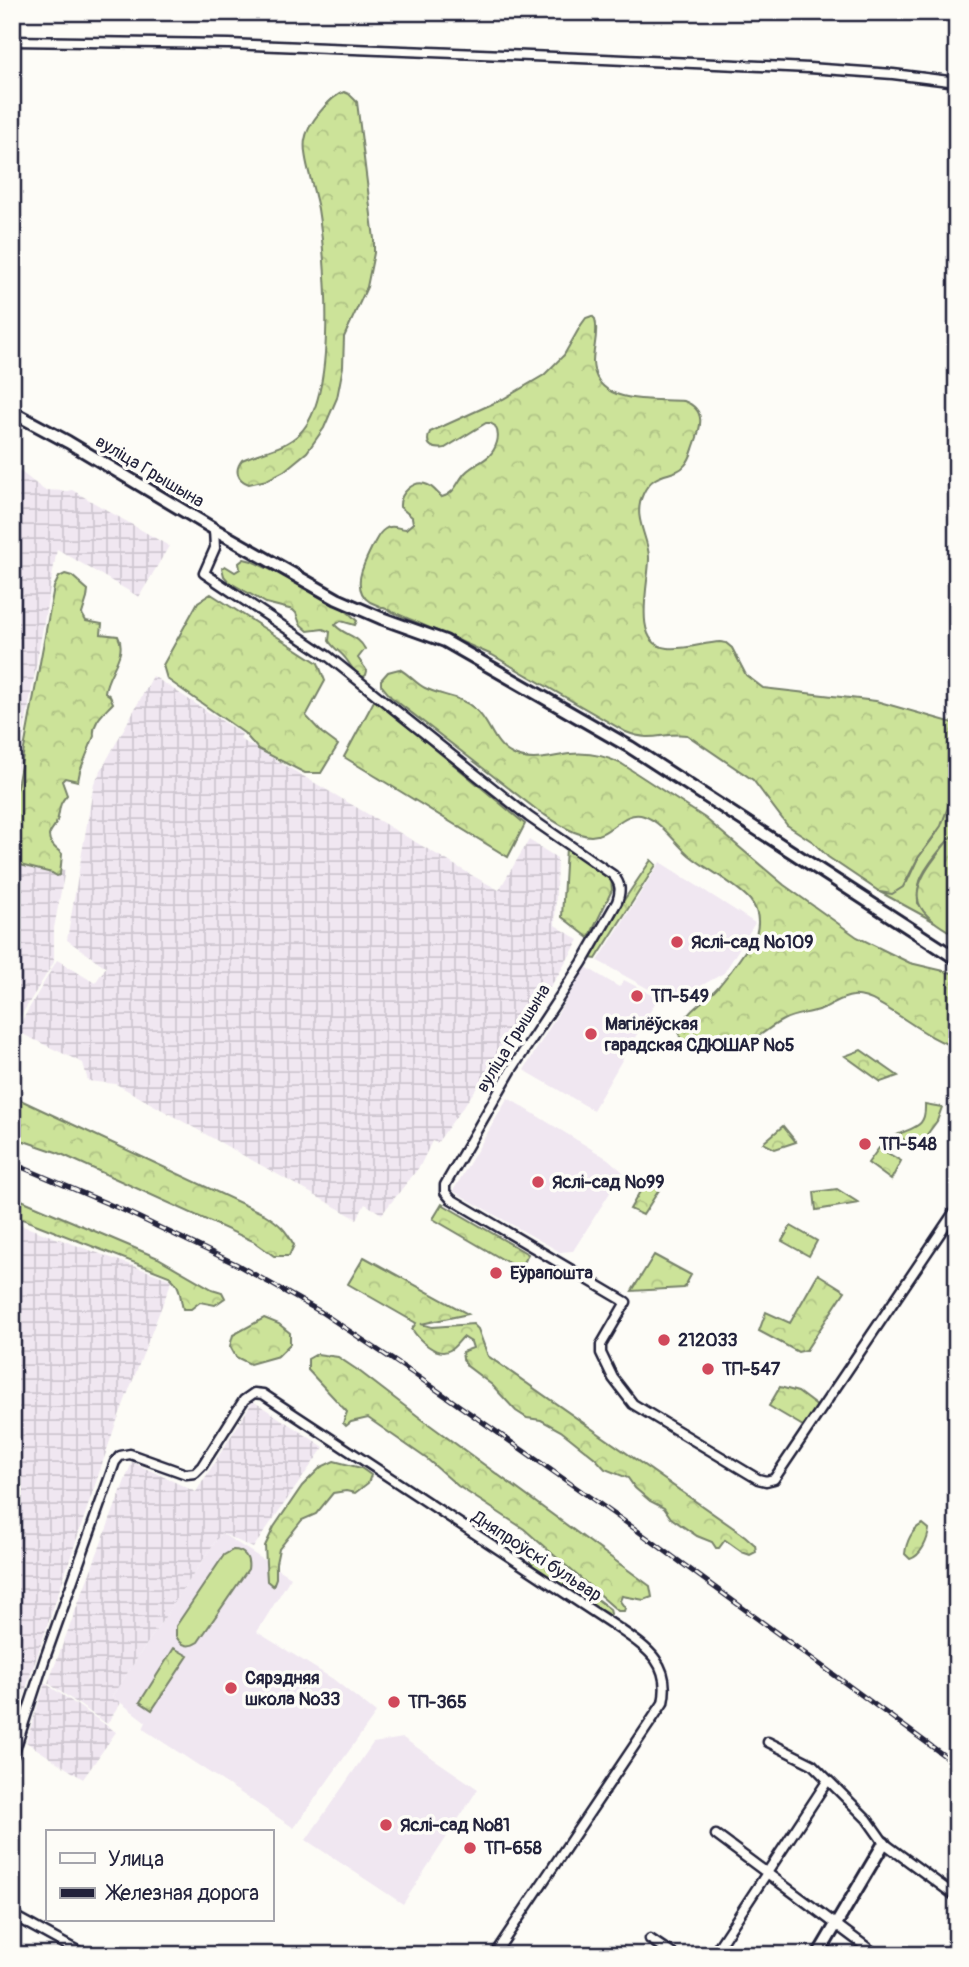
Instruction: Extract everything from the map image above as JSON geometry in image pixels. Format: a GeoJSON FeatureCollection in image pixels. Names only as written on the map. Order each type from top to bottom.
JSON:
{"type":"FeatureCollection","features":[{"type":"Feature","properties":{"kind":"street"},"geometry":{"type":"LineString","coordinates":[[12,41],[229,44],[809,68],[957,82]]}},
{"type":"Feature","properties":{"kind":"street","name":"вуліца Грышына"},"geometry":{"type":"LineString","coordinates":[[12,412],[68,442],[214,529],[215,548],[204,573],[329,657],[529,817],[618,880],[620,894],[582,963],[512,1069],[444,1185],[445,1192],[451,1199],[626,1302],[601,1345],[601,1353],[612,1378],[633,1404],[758,1479],[774,1479],[957,1208]]}},
{"type":"Feature","properties":{"kind":"street"},"geometry":{"type":"LineString","coordinates":[[214,529],[337,598],[381,618],[445,641],[630,747],[957,959]]}},
{"type":"Feature","properties":{"kind":"street","name":"Дняпроўскі бульвар"},"geometry":{"type":"LineString","coordinates":[[12,1759],[50,1643],[115,1462],[120,1456],[130,1454],[186,1474],[195,1473],[244,1400],[254,1393],[262,1394],[615,1626],[657,1660],[665,1679],[663,1703],[494,1955]]}},
{"type":"Feature","properties":{"kind":"street"},"geometry":{"type":"LineString","coordinates":[[768,1742],[812,1764],[867,1819],[884,1843],[957,1897]]}},
{"type":"Feature","properties":{"kind":"street"},"geometry":{"type":"LineString","coordinates":[[713,1955],[828,1780]]}},
{"type":"Feature","properties":{"kind":"street"},"geometry":{"type":"LineString","coordinates":[[716,1835],[877,1955]]}},
{"type":"Feature","properties":{"kind":"street"},"geometry":{"type":"LineString","coordinates":[[818,1955],[884,1843]]}},
{"type":"Feature","properties":{"kind":"street"},"geometry":{"type":"LineString","coordinates":[[12,1915],[85,1955]]}},
{"type":"Feature","properties":{"kind":"street"},"geometry":{"type":"LineString","coordinates":[[650,1939],[674,1955]]}},
{"type":"Feature","properties":{"kind":"shaded area"},"geometry":{"type":"Polygon","coordinates":[[[12,465],[44,490],[72,490],[169,546],[139,597],[57,549],[12,800],[12,465]]]}},
{"type":"Feature","properties":{"kind":"shaded area"},"geometry":{"type":"Polygon","coordinates":[[[153,676],[242,734],[240,739],[499,890],[529,840],[557,858],[555,925],[579,940],[557,977],[437,1143],[432,1141],[420,1166],[382,1214],[365,1204],[357,1219],[116,1084],[88,1081],[83,1063],[16,1031],[57,960],[95,983],[106,967],[67,940],[94,783],[153,676]]]}},
{"type":"Feature","properties":{"kind":"shaded area","name":"Яслі-сад №109"},"geometry":{"type":"Polygon","coordinates":[[[660,862],[755,923],[724,973],[672,1002],[598,961],[660,862]]]}},
{"type":"Feature","properties":{"kind":"shaded area"},"geometry":{"type":"Polygon","coordinates":[[[12,864],[65,870],[54,928],[54,962],[12,1030],[12,864]]]}},
{"type":"Feature","properties":{"kind":"shaded area","name":"Магілёўская гарадская СДЮШАР №5"},"geometry":{"type":"Polygon","coordinates":[[[586,967],[619,987],[624,980],[658,998],[593,1110],[524,1070],[586,967]]]}},
{"type":"Feature","properties":{"kind":"shaded area","name":"Яслі-сад №99"},"geometry":{"type":"Polygon","coordinates":[[[508,1098],[608,1159],[623,1172],[573,1251],[560,1252],[453,1191],[508,1098]]]}},
{"type":"Feature","properties":{"kind":"shaded area"},"geometry":{"type":"Polygon","coordinates":[[[12,1222],[172,1280],[115,1426],[12,1730],[12,1222]]]}},
{"type":"Feature","properties":{"kind":"shaded area"},"geometry":{"type":"Polygon","coordinates":[[[253,1401],[324,1447],[253,1548],[221,1533],[112,1696],[121,1703],[107,1724],[48,1683],[132,1462],[196,1492],[253,1401]]]}},
{"type":"Feature","properties":{"kind":"shaded area","name":"Сярэдняя школа №33"},"geometry":{"type":"Polygon","coordinates":[[[221,1533],[291,1577],[257,1632],[333,1679],[376,1713],[294,1828],[143,1729],[146,1722],[112,1696],[221,1533]]]}},
{"type":"Feature","properties":{"kind":"shaded area"},"geometry":{"type":"Polygon","coordinates":[[[45,1683],[116,1732],[83,1779],[26,1742],[45,1683]]]}},
{"type":"Feature","properties":{"kind":"shaded area","name":"Яслі-сад №81"},"geometry":{"type":"Polygon","coordinates":[[[403,1738],[478,1789],[403,1904],[306,1840],[373,1743],[403,1738]]]}},
{"type":"Feature","properties":{"kind":"green space"},"geometry":{"type":"Polygon","coordinates":[[[344,92],[357,102],[374,239],[367,287],[344,337],[343,367],[337,398],[324,428],[307,452],[284,471],[267,480],[249,484],[238,474],[242,460],[280,446],[300,433],[312,415],[320,389],[325,359],[326,292],[318,209],[305,155],[305,140],[320,112],[332,99],[344,92]]]}},
{"type":"Feature","properties":{"kind":"green space"},"geometry":{"type":"Polygon","coordinates":[[[592,316],[596,329],[593,362],[596,376],[604,387],[628,397],[684,401],[699,414],[697,439],[687,463],[676,472],[653,481],[640,503],[640,519],[649,557],[645,624],[656,644],[674,648],[726,643],[732,648],[746,675],[763,688],[876,701],[957,724],[957,789],[941,826],[918,858],[903,887],[892,894],[880,892],[828,857],[813,842],[787,825],[753,780],[687,735],[643,737],[626,732],[492,655],[364,597],[361,576],[379,535],[388,528],[406,529],[413,523],[412,517],[400,507],[405,492],[413,485],[423,483],[432,487],[442,497],[446,495],[465,473],[488,457],[498,437],[495,426],[486,423],[445,448],[437,448],[429,444],[430,432],[503,399],[544,375],[564,355],[586,318],[592,316]]]}},
{"type":"Feature","properties":{"kind":"green space"},"geometry":{"type":"Polygon","coordinates":[[[244,559],[308,588],[348,612],[357,621],[355,625],[341,621],[335,625],[359,641],[365,649],[358,658],[367,671],[366,675],[363,677],[357,674],[331,644],[330,632],[323,629],[308,631],[300,624],[293,610],[266,603],[229,582],[222,568],[225,566],[235,572],[240,569],[239,563],[244,559]]]}},
{"type":"Feature","properties":{"kind":"green space"},"geometry":{"type":"Polygon","coordinates":[[[65,574],[72,576],[88,590],[82,614],[86,621],[102,624],[101,634],[118,636],[120,650],[105,692],[113,703],[97,722],[78,781],[65,778],[62,781],[67,795],[60,805],[56,823],[49,836],[52,844],[62,854],[60,875],[57,876],[12,863],[12,814],[54,587],[59,577],[65,574]]]}},
{"type":"Feature","properties":{"kind":"green space"},"geometry":{"type":"Polygon","coordinates":[[[211,594],[318,663],[325,681],[306,716],[338,745],[321,773],[305,773],[258,749],[244,733],[167,679],[163,665],[198,602],[211,594]]]}},
{"type":"Feature","properties":{"kind":"green space"},"geometry":{"type":"Polygon","coordinates":[[[399,669],[425,688],[469,705],[480,714],[500,745],[519,757],[534,759],[591,754],[622,764],[705,818],[784,885],[857,937],[910,963],[957,974],[957,1047],[931,1036],[876,1002],[853,996],[819,1010],[787,1018],[755,1038],[736,1045],[707,1051],[691,1049],[685,1045],[679,1033],[684,1019],[718,987],[756,935],[758,917],[750,900],[689,855],[662,828],[644,816],[630,816],[605,832],[591,836],[570,830],[537,810],[391,697],[381,685],[381,680],[388,672],[399,669]]]}},
{"type":"Feature","properties":{"kind":"green space"},"geometry":{"type":"Polygon","coordinates":[[[375,699],[525,824],[508,857],[344,757],[375,699]]]}},
{"type":"Feature","properties":{"kind":"green space"},"geometry":{"type":"Polygon","coordinates":[[[957,789],[957,832],[931,862],[919,886],[918,903],[935,922],[880,892],[886,894],[907,882],[918,858],[936,834],[957,789]]]}},
{"type":"Feature","properties":{"kind":"green space"},"geometry":{"type":"Polygon","coordinates":[[[957,832],[957,936],[924,912],[918,894],[925,872],[957,832]]]}},
{"type":"Feature","properties":{"kind":"green space"},"geometry":{"type":"Polygon","coordinates":[[[566,847],[611,878],[612,890],[589,938],[562,917],[566,847]]]}},
{"type":"Feature","properties":{"kind":"green space"},"geometry":{"type":"Polygon","coordinates":[[[651,860],[656,865],[596,959],[589,958],[589,952],[651,860]]]}},
{"type":"Feature","properties":{"kind":"green space"},"geometry":{"type":"Polygon","coordinates":[[[861,1050],[898,1076],[881,1082],[845,1056],[861,1050]]]}},
{"type":"Feature","properties":{"kind":"green space"},"geometry":{"type":"Polygon","coordinates":[[[12,1096],[264,1214],[282,1227],[294,1245],[289,1256],[274,1256],[253,1241],[59,1153],[12,1137],[12,1096]]]}},
{"type":"Feature","properties":{"kind":"green space"},"geometry":{"type":"Polygon","coordinates":[[[925,1104],[942,1107],[937,1121],[917,1148],[897,1135],[922,1122],[925,1104]]]}},
{"type":"Feature","properties":{"kind":"green space"},"geometry":{"type":"Polygon","coordinates":[[[783,1126],[796,1142],[775,1149],[763,1143],[783,1126]]]}},
{"type":"Feature","properties":{"kind":"green space"},"geometry":{"type":"Polygon","coordinates":[[[879,1148],[901,1161],[891,1180],[868,1163],[879,1148]]]}},
{"type":"Feature","properties":{"kind":"green space"},"geometry":{"type":"Polygon","coordinates":[[[646,1181],[659,1190],[643,1215],[630,1209],[646,1181]]]}},
{"type":"Feature","properties":{"kind":"green space"},"geometry":{"type":"Polygon","coordinates":[[[837,1189],[859,1203],[816,1210],[814,1192],[837,1189]]]}},
{"type":"Feature","properties":{"kind":"green space"},"geometry":{"type":"Polygon","coordinates":[[[12,1196],[158,1258],[222,1292],[225,1298],[215,1305],[200,1302],[191,1309],[183,1309],[178,1287],[169,1276],[12,1215],[12,1196]]]}},
{"type":"Feature","properties":{"kind":"green space"},"geometry":{"type":"Polygon","coordinates":[[[442,1204],[528,1254],[519,1269],[433,1219],[442,1204]]]}},
{"type":"Feature","properties":{"kind":"green space"},"geometry":{"type":"Polygon","coordinates":[[[791,1226],[817,1241],[809,1256],[782,1241],[791,1226]]]}},
{"type":"Feature","properties":{"kind":"green space"},"geometry":{"type":"Polygon","coordinates":[[[654,1255],[691,1275],[684,1288],[632,1291],[654,1255]]]}},
{"type":"Feature","properties":{"kind":"green space"},"geometry":{"type":"Polygon","coordinates":[[[364,1257],[468,1314],[421,1324],[432,1327],[473,1324],[478,1329],[488,1356],[745,1536],[755,1545],[756,1552],[750,1555],[742,1552],[725,1540],[716,1548],[712,1542],[697,1536],[671,1518],[664,1508],[650,1501],[635,1488],[628,1478],[605,1469],[561,1431],[516,1411],[492,1385],[467,1366],[462,1352],[473,1348],[471,1342],[463,1337],[452,1349],[445,1352],[428,1346],[412,1329],[416,1323],[348,1284],[364,1257]]]}},
{"type":"Feature","properties":{"kind":"green space"},"geometry":{"type":"Polygon","coordinates":[[[818,1274],[845,1291],[806,1350],[798,1352],[759,1331],[766,1312],[790,1323],[818,1274]]]}},
{"type":"Feature","properties":{"kind":"green space"},"geometry":{"type":"Polygon","coordinates":[[[264,1318],[279,1324],[290,1333],[290,1344],[278,1356],[250,1364],[236,1357],[230,1346],[233,1335],[264,1318]]]}},
{"type":"Feature","properties":{"kind":"green space"},"geometry":{"type":"Polygon","coordinates":[[[317,1354],[338,1357],[359,1371],[650,1586],[652,1597],[644,1600],[622,1596],[620,1601],[625,1608],[624,1611],[618,1611],[524,1529],[458,1486],[427,1459],[368,1418],[346,1426],[343,1423],[347,1412],[308,1370],[308,1359],[317,1354]]]}},
{"type":"Feature","properties":{"kind":"green space"},"geometry":{"type":"Polygon","coordinates":[[[780,1387],[798,1392],[818,1407],[803,1426],[769,1406],[780,1387]]]}},
{"type":"Feature","properties":{"kind":"green space"},"geometry":{"type":"Polygon","coordinates":[[[334,1461],[361,1468],[371,1475],[368,1483],[355,1493],[333,1493],[316,1514],[302,1520],[279,1549],[273,1586],[267,1581],[265,1546],[274,1527],[302,1486],[321,1467],[334,1461]]]}},
{"type":"Feature","properties":{"kind":"green space"},"geometry":{"type":"Polygon","coordinates":[[[923,1524],[929,1529],[925,1543],[921,1551],[910,1559],[905,1554],[908,1541],[913,1532],[923,1524]]]}},
{"type":"Feature","properties":{"kind":"green space"},"geometry":{"type":"Polygon","coordinates":[[[233,1550],[245,1555],[248,1569],[198,1642],[183,1644],[176,1636],[176,1626],[224,1555],[233,1550]]]}},
{"type":"Feature","properties":{"kind":"green space"},"geometry":{"type":"Polygon","coordinates":[[[541,1557],[610,1609],[611,1614],[607,1618],[602,1616],[531,1566],[530,1559],[541,1557]]]}},
{"type":"Feature","properties":{"kind":"green space"},"geometry":{"type":"Polygon","coordinates":[[[174,1648],[188,1656],[152,1710],[140,1702],[174,1648]]]}},
{"type":"Feature","properties":{"kind":"railway"},"geometry":{"type":"LineString","coordinates":[[12,1163],[125,1211],[236,1264],[321,1312],[631,1526],[957,1765]]}},
{"type":"Feature","properties":{"kind":"place","name":"Яслі-сад №109"},"geometry":{"type":"Point","coordinates":[677,942]}},
{"type":"Feature","properties":{"kind":"place","name":"ТП-549"},"geometry":{"type":"Point","coordinates":[637,996]}},
{"type":"Feature","properties":{"kind":"place","name":"Магілёўская гарадская СДЮШАР №5"},"geometry":{"type":"Point","coordinates":[591,1034]}},
{"type":"Feature","properties":{"kind":"place","name":"ТП-548"},"geometry":{"type":"Point","coordinates":[865,1144]}},
{"type":"Feature","properties":{"kind":"place","name":"Яслі-сад №99"},"geometry":{"type":"Point","coordinates":[538,1182]}},
{"type":"Feature","properties":{"kind":"place","name":"Еўрапошта"},"geometry":{"type":"Point","coordinates":[496,1273]}},
{"type":"Feature","properties":{"kind":"place","name":"212033"},"geometry":{"type":"Point","coordinates":[664,1340]}},
{"type":"Feature","properties":{"kind":"place","name":"ТП-547"},"geometry":{"type":"Point","coordinates":[708,1369]}},
{"type":"Feature","properties":{"kind":"place","name":"Сярэдняя школа №33"},"geometry":{"type":"Point","coordinates":[231,1688]}},
{"type":"Feature","properties":{"kind":"place","name":"ТП-365"},"geometry":{"type":"Point","coordinates":[394,1702]}},
{"type":"Feature","properties":{"kind":"place","name":"Яслі-сад №81"},"geometry":{"type":"Point","coordinates":[386,1825]}},
{"type":"Feature","properties":{"kind":"place","name":"ТП-658"},"geometry":{"type":"Point","coordinates":[470,1848]}}]}
